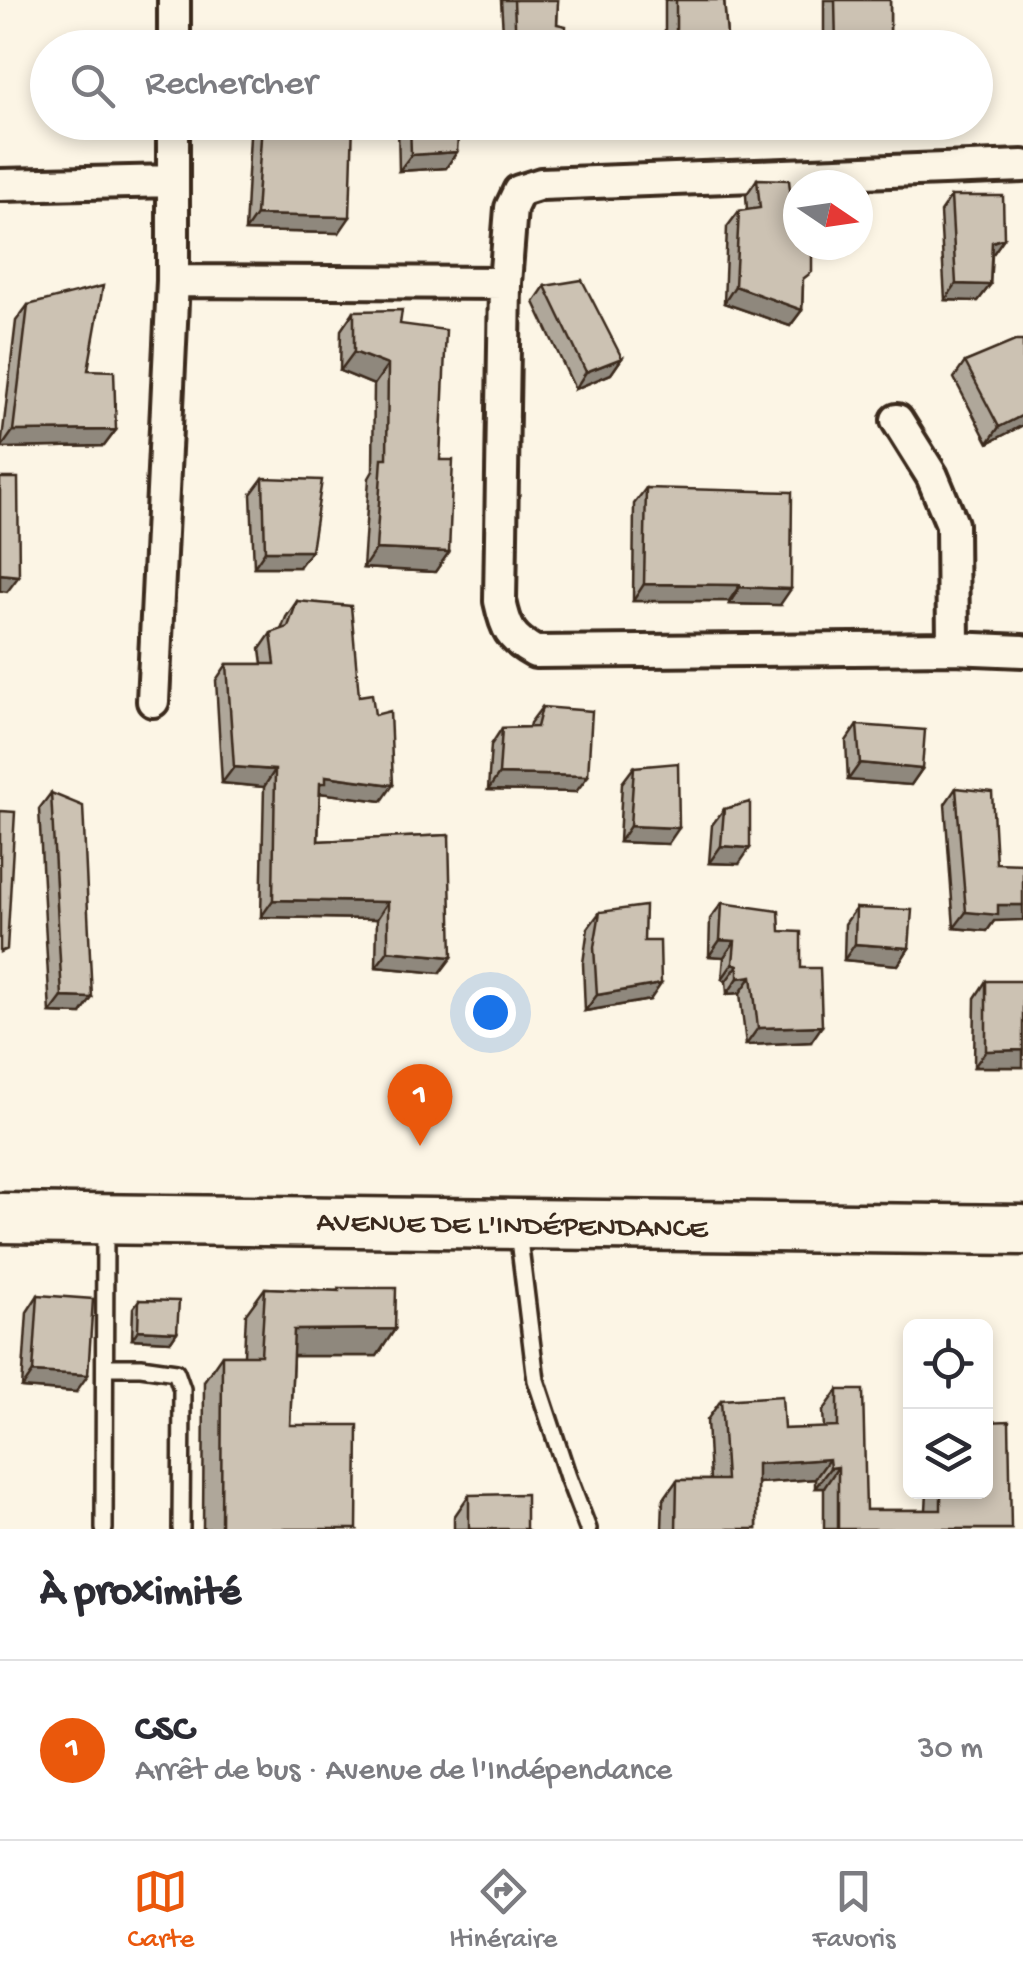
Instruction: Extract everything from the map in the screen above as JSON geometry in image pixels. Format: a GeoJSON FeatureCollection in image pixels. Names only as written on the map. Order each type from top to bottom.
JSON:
{"type":"FeatureCollection","features":[{"type":"Feature","properties":{"kind":"main road","name":"AVENUE DE L'INDÉPENDANCE"},"geometry":{"type":"LineString","coordinates":[[0,1218],[1023,1230]]}},
{"type":"Feature","properties":{"kind":"street"},"geometry":{"type":"LineString","coordinates":[[174,0],[174,30]]}},
{"type":"Feature","properties":{"kind":"street"},"geometry":{"type":"LineString","coordinates":[[154,701],[173,281],[174,140]]}},
{"type":"Feature","properties":{"kind":"street"},"geometry":{"type":"LineString","coordinates":[[1023,166],[541,184],[519,191],[511,208],[505,282],[500,601],[504,623],[515,641],[535,652],[952,648],[1023,651]]}},
{"type":"Feature","properties":{"kind":"street"},"geometry":{"type":"LineString","coordinates":[[0,185],[173,181]]}},
{"type":"Feature","properties":{"kind":"street"},"geometry":{"type":"LineString","coordinates":[[173,281],[505,282]]}},
{"type":"Feature","properties":{"kind":"street"},"geometry":{"type":"LineString","coordinates":[[897,420],[932,476],[952,524],[952,648]]}},
{"type":"Feature","properties":{"kind":"lane"},"geometry":{"type":"LineString","coordinates":[[104,1529],[105,1219]]}},
{"type":"Feature","properties":{"kind":"lane"},"geometry":{"type":"LineString","coordinates":[[517,1222],[536,1380],[588,1529]]}},
{"type":"Feature","properties":{"kind":"lane"},"geometry":{"type":"LineString","coordinates":[[106,1367],[176,1372],[182,1388],[181,1529]]}},
{"type":"Feature","properties":{"kind":"building"},"geometry":{"type":"Polygon","coordinates":[[[514,0],[558,0],[557,24],[566,26],[566,30],[515,30],[514,0]]]}},
{"type":"Feature","properties":{"kind":"building"},"geometry":{"type":"Polygon","coordinates":[[[676,0],[724,0],[726,30],[676,30],[676,0]]]}},
{"type":"Feature","properties":{"kind":"building"},"geometry":{"type":"Polygon","coordinates":[[[835,0],[890,0],[890,30],[836,30],[835,0]]]}},
{"type":"Feature","properties":{"kind":"building"},"geometry":{"type":"Polygon","coordinates":[[[261,140],[352,140],[350,217],[256,215],[261,140]]]}},
{"type":"Feature","properties":{"kind":"building"},"geometry":{"type":"Polygon","coordinates":[[[411,140],[458,140],[457,152],[411,155],[411,140]]]}},
{"type":"Feature","properties":{"kind":"building"},"geometry":{"type":"Polygon","coordinates":[[[757,179],[783,180],[783,260],[812,260],[812,272],[803,279],[802,310],[735,286],[739,211],[760,208],[757,179]]]}},
{"type":"Feature","properties":{"kind":"building"},"geometry":{"type":"Polygon","coordinates":[[[951,196],[1003,196],[1004,238],[992,242],[990,285],[956,284],[951,196]]]}},
{"type":"Feature","properties":{"kind":"building"},"geometry":{"type":"Polygon","coordinates":[[[582,280],[622,358],[586,372],[545,286],[582,280]]]}},
{"type":"Feature","properties":{"kind":"building"},"geometry":{"type":"Polygon","coordinates":[[[103,286],[88,370],[114,371],[116,430],[13,431],[28,305],[103,286]]]}},
{"type":"Feature","properties":{"kind":"building"},"geometry":{"type":"Polygon","coordinates":[[[402,310],[400,324],[446,330],[440,460],[453,460],[449,552],[376,549],[382,458],[387,458],[388,365],[354,352],[354,311],[402,310]]]}},
{"type":"Feature","properties":{"kind":"building"},"geometry":{"type":"Polygon","coordinates":[[[1023,341],[1023,415],[999,427],[965,362],[1023,341]]]}},
{"type":"Feature","properties":{"kind":"building"},"geometry":{"type":"Polygon","coordinates":[[[0,478],[18,478],[19,576],[0,574],[0,478]]]}},
{"type":"Feature","properties":{"kind":"building"},"geometry":{"type":"Polygon","coordinates":[[[263,478],[322,480],[311,551],[265,551],[263,478]]]}},
{"type":"Feature","properties":{"kind":"building"},"geometry":{"type":"Polygon","coordinates":[[[646,488],[792,492],[791,589],[644,584],[646,488]]]}},
{"type":"Feature","properties":{"kind":"building"},"geometry":{"type":"Polygon","coordinates":[[[297,601],[351,606],[359,696],[372,694],[375,715],[390,711],[393,785],[326,776],[326,783],[320,783],[318,841],[449,835],[452,957],[388,951],[388,902],[273,900],[275,770],[234,767],[227,664],[275,664],[271,633],[288,627],[297,601]]]}},
{"type":"Feature","properties":{"kind":"building"},"geometry":{"type":"Polygon","coordinates":[[[542,707],[592,711],[588,776],[499,774],[502,728],[537,727],[542,707]]]}},
{"type":"Feature","properties":{"kind":"building"},"geometry":{"type":"Polygon","coordinates":[[[857,725],[925,730],[922,769],[860,763],[857,725]]]}},
{"type":"Feature","properties":{"kind":"building"},"geometry":{"type":"Polygon","coordinates":[[[678,763],[679,828],[630,826],[634,767],[678,763]]]}},
{"type":"Feature","properties":{"kind":"building"},"geometry":{"type":"Polygon","coordinates":[[[956,788],[992,792],[996,863],[1023,864],[1023,905],[998,905],[998,915],[966,912],[956,788]]]}},
{"type":"Feature","properties":{"kind":"building"},"geometry":{"type":"Polygon","coordinates":[[[51,793],[83,806],[92,998],[62,997],[51,793]]]}},
{"type":"Feature","properties":{"kind":"building"},"geometry":{"type":"Polygon","coordinates":[[[750,802],[750,848],[721,846],[724,809],[750,802]]]}},
{"type":"Feature","properties":{"kind":"building"},"geometry":{"type":"Polygon","coordinates":[[[0,811],[15,812],[7,949],[0,952],[0,811]]]}},
{"type":"Feature","properties":{"kind":"building"},"geometry":{"type":"Polygon","coordinates":[[[722,903],[779,911],[780,931],[801,932],[801,968],[820,968],[822,1026],[758,1028],[752,976],[738,978],[738,965],[733,963],[735,941],[720,940],[722,903]]]}},
{"type":"Feature","properties":{"kind":"building"},"geometry":{"type":"Polygon","coordinates":[[[645,906],[644,941],[660,941],[661,984],[597,995],[594,947],[600,912],[645,906]]]}},
{"type":"Feature","properties":{"kind":"building"},"geometry":{"type":"Polygon","coordinates":[[[856,908],[912,910],[909,948],[855,944],[856,908]]]}},
{"type":"Feature","properties":{"kind":"building"},"geometry":{"type":"Polygon","coordinates":[[[986,981],[1023,981],[1023,1050],[986,1051],[986,981]]]}},
{"type":"Feature","properties":{"kind":"building"},"geometry":{"type":"Polygon","coordinates":[[[265,1288],[396,1288],[395,1329],[294,1330],[290,1425],[358,1425],[357,1529],[221,1529],[222,1355],[261,1355],[265,1288]]]}},
{"type":"Feature","properties":{"kind":"building"},"geometry":{"type":"Polygon","coordinates":[[[38,1295],[93,1299],[88,1375],[33,1372],[38,1295]]]}},
{"type":"Feature","properties":{"kind":"building"},"geometry":{"type":"Polygon","coordinates":[[[139,1300],[179,1301],[177,1332],[138,1330],[139,1300]]]}},
{"type":"Feature","properties":{"kind":"building"},"geometry":{"type":"Polygon","coordinates":[[[838,1390],[863,1390],[866,1510],[941,1510],[941,1499],[993,1499],[993,1422],[1009,1421],[1011,1529],[838,1529],[838,1467],[830,1468],[829,1459],[757,1464],[757,1529],[676,1529],[677,1480],[726,1480],[721,1400],[782,1396],[784,1429],[838,1427],[838,1390]]]}},
{"type":"Feature","properties":{"kind":"building"},"geometry":{"type":"Polygon","coordinates":[[[526,1494],[526,1529],[469,1529],[469,1495],[526,1494]]]}},
{"type":"Feature","properties":{"kind":"place","name":"CSC"},"geometry":{"type":"Point","coordinates":[420,1146]}}]}
